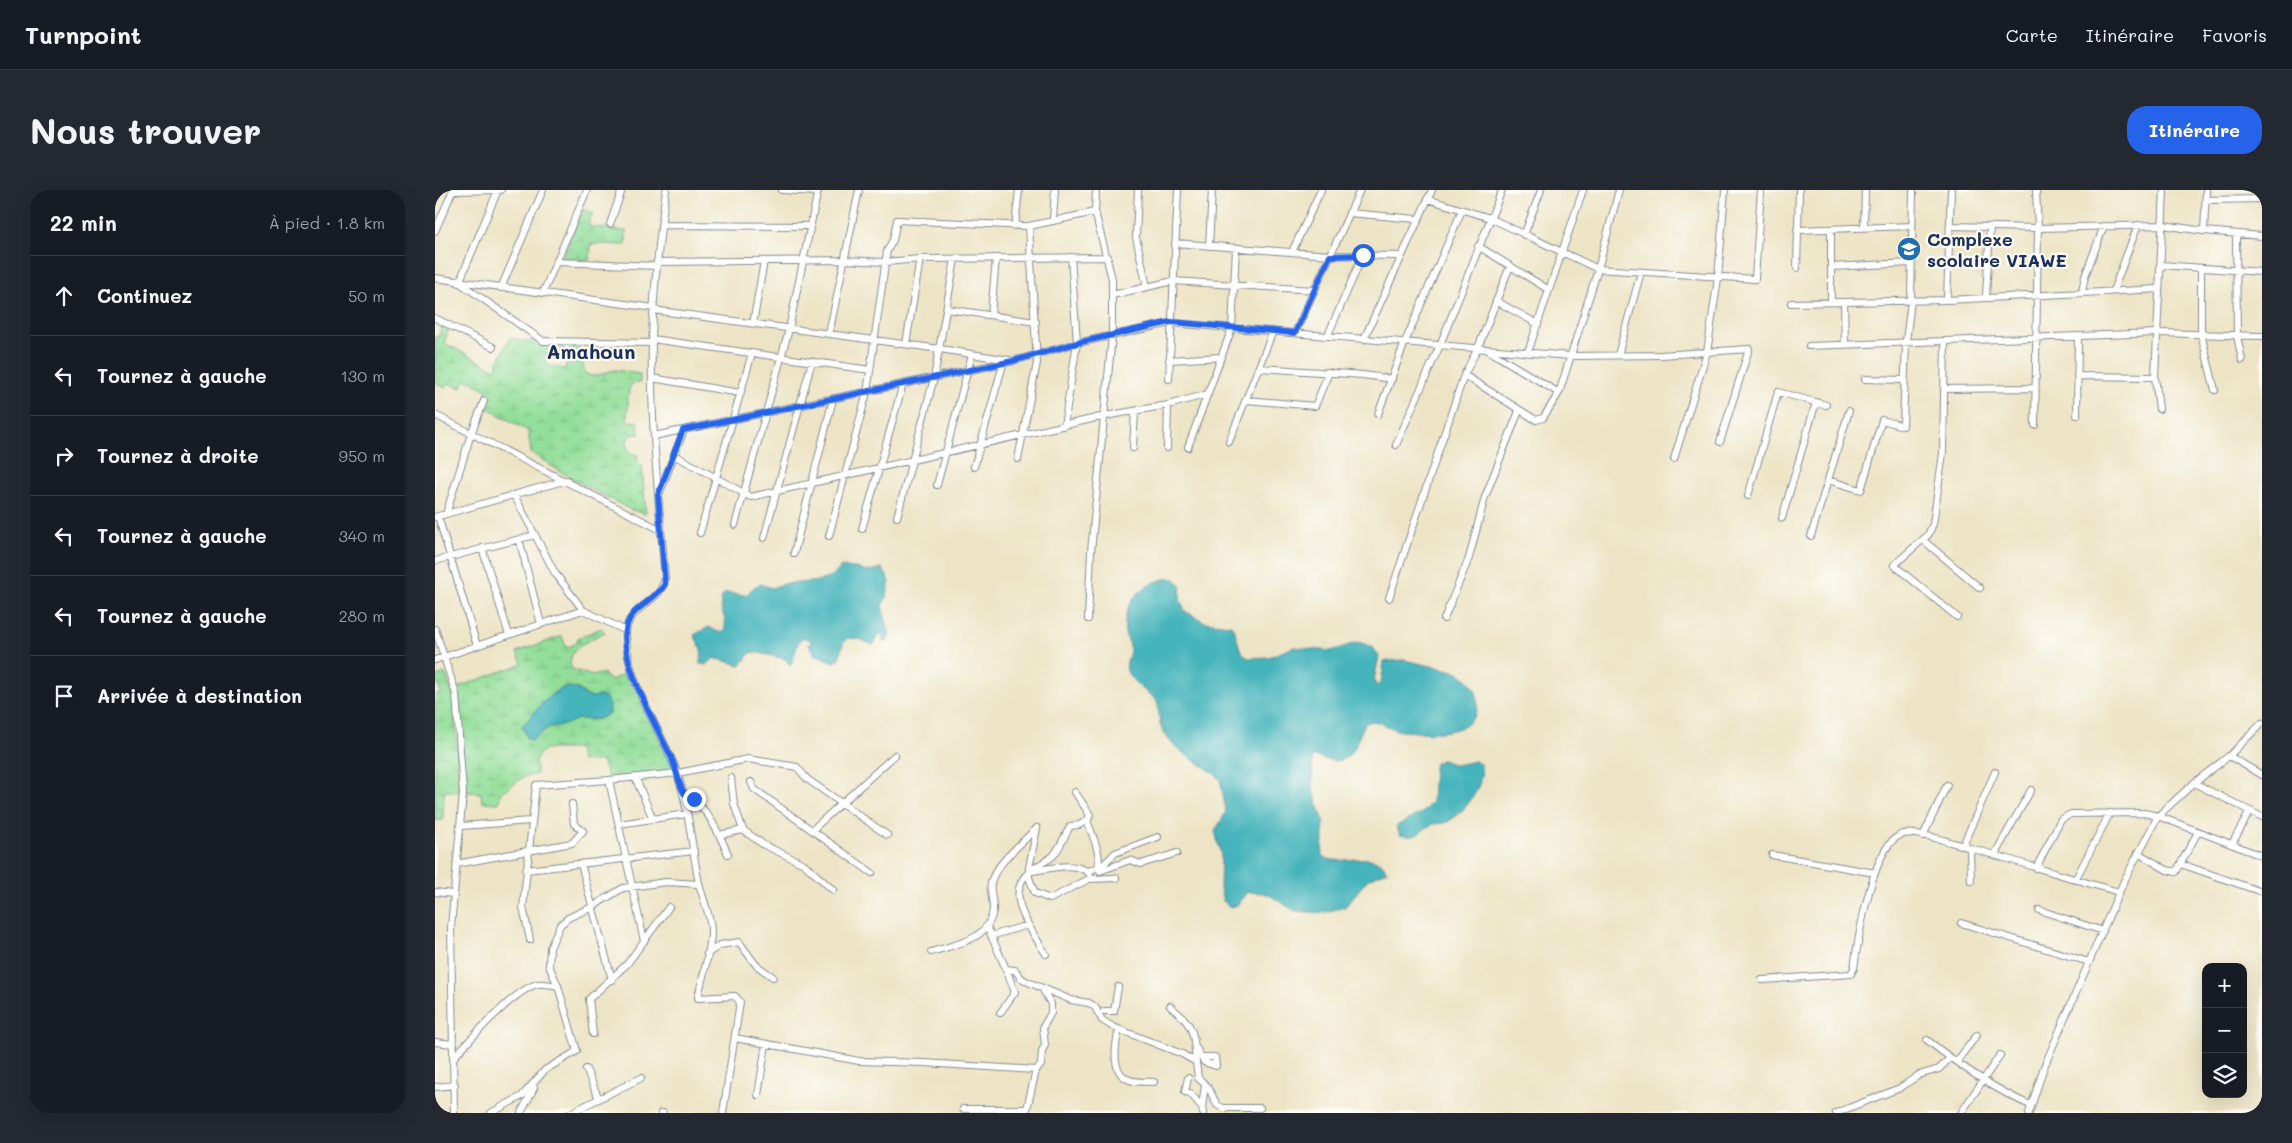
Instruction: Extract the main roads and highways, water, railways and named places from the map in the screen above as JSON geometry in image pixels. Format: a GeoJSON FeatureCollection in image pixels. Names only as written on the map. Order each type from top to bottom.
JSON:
{"type":"FeatureCollection","features":[{"type":"Feature","properties":{"kind":"water"},"geometry":{"type":"Polygon","coordinates":[[[841,567],[857,568],[866,572],[882,568],[890,581],[887,596],[882,606],[890,635],[887,642],[883,641],[882,633],[878,635],[873,645],[859,639],[849,638],[843,643],[839,660],[834,662],[814,654],[813,649],[808,645],[812,641],[803,637],[798,644],[790,666],[787,660],[753,653],[749,654],[740,665],[714,658],[707,665],[700,664],[700,645],[694,635],[709,627],[718,632],[724,631],[725,621],[721,602],[725,593],[746,595],[760,584],[772,588],[790,583],[818,581],[834,574],[841,567]]]}},
{"type":"Feature","properties":{"kind":"water"},"geometry":{"type":"Polygon","coordinates":[[[1169,578],[1175,579],[1181,585],[1180,600],[1185,611],[1205,622],[1231,625],[1241,651],[1248,658],[1269,657],[1294,647],[1331,651],[1358,642],[1371,646],[1379,656],[1374,681],[1377,686],[1381,683],[1384,661],[1404,660],[1458,672],[1474,688],[1477,696],[1477,708],[1474,718],[1458,729],[1426,733],[1399,731],[1372,721],[1364,726],[1349,755],[1341,760],[1330,760],[1315,756],[1312,758],[1313,789],[1324,822],[1322,856],[1338,860],[1374,860],[1387,871],[1368,879],[1345,907],[1322,913],[1295,911],[1264,893],[1248,892],[1237,905],[1230,907],[1223,901],[1220,888],[1221,855],[1215,831],[1226,812],[1220,779],[1182,752],[1169,739],[1161,727],[1156,700],[1133,681],[1127,669],[1130,647],[1125,633],[1125,623],[1130,604],[1142,590],[1169,578]]]}},
{"type":"Feature","properties":{"kind":"water"},"geometry":{"type":"Polygon","coordinates":[[[573,687],[589,697],[600,696],[606,698],[609,714],[598,719],[578,719],[565,725],[549,727],[532,740],[527,738],[522,726],[539,707],[551,695],[565,688],[573,687]]]}},
{"type":"Feature","properties":{"kind":"water"},"geometry":{"type":"Polygon","coordinates":[[[1442,760],[1456,765],[1475,761],[1480,764],[1480,780],[1473,797],[1454,818],[1447,822],[1431,825],[1412,836],[1400,835],[1396,826],[1423,812],[1432,802],[1435,763],[1442,760]]]}},
{"type":"Feature","properties":{"kind":"place","name":"Complexe scolaire VIAWE"},"geometry":{"type":"Point","coordinates":[1909,249]}},
{"type":"Feature","properties":{"kind":"district","name":"Amahoun"},"geometry":{"type":"Point","coordinates":[591,351]}}]}
